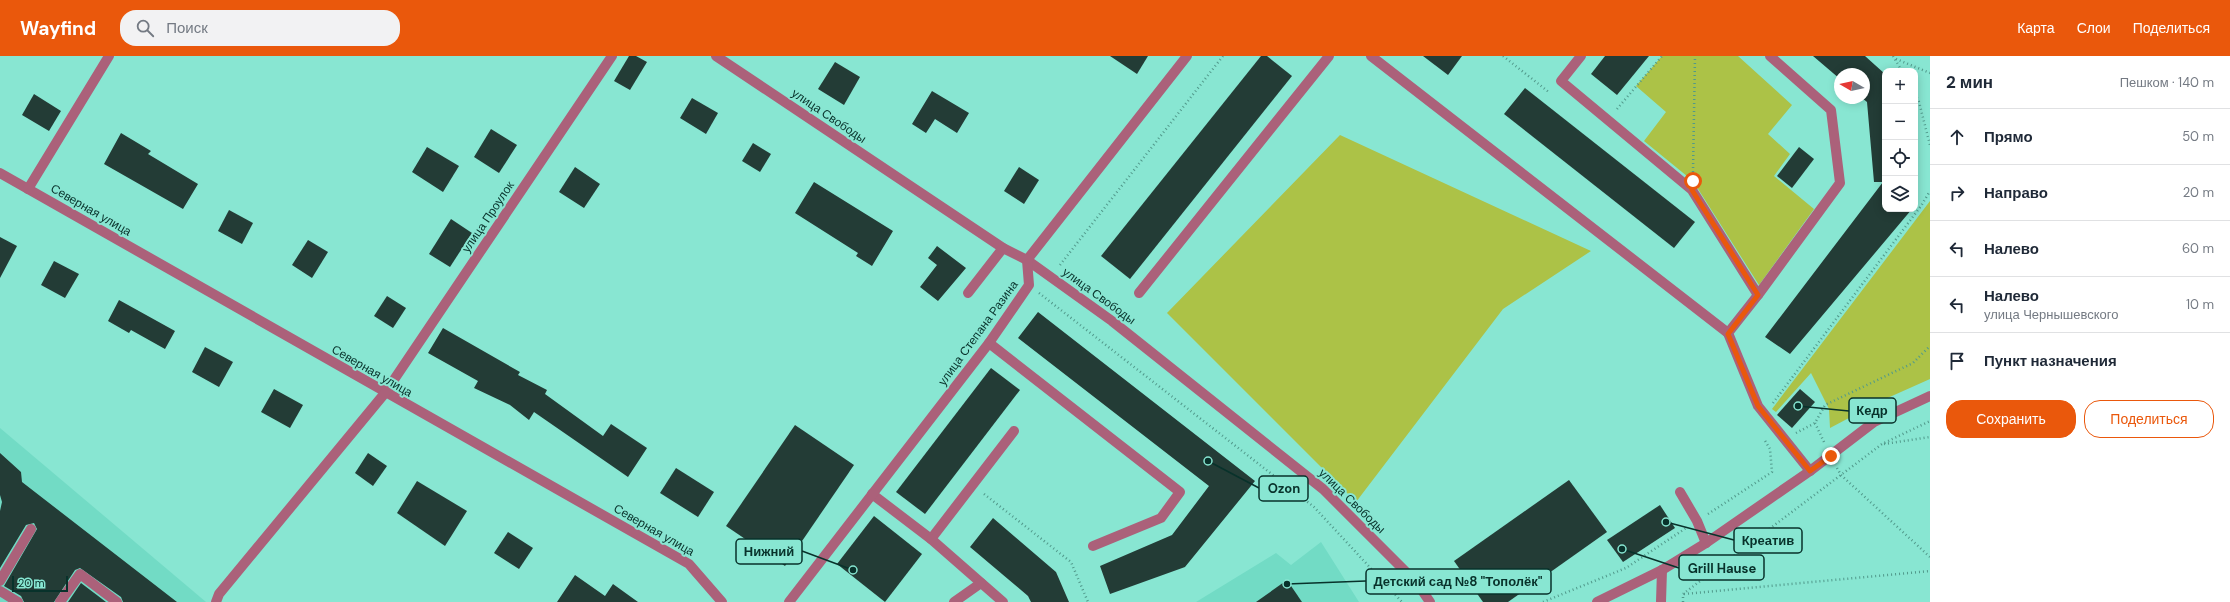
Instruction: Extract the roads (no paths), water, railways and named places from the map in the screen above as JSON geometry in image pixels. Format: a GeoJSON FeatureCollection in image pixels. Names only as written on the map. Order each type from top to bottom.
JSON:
{"type":"FeatureCollection","features":[{"type":"Feature","properties":{"kind":"street"},"geometry":{"type":"LineString","coordinates":[[28,189],[109,56]]}},
{"type":"Feature","properties":{"kind":"street","name":"улица Проулок"},"geometry":{"type":"LineString","coordinates":[[216,602],[219,594],[385,393],[612,56]]}},
{"type":"Feature","properties":{"kind":"street","name":"улица Свободы"},"geometry":{"type":"LineString","coordinates":[[716,56],[1003,248],[1027,260],[1112,321],[1323,488],[1416,583],[1430,602]]}},
{"type":"Feature","properties":{"kind":"street"},"geometry":{"type":"LineString","coordinates":[[1027,260],[1186,56]]}},
{"type":"Feature","properties":{"kind":"street"},"geometry":{"type":"LineString","coordinates":[[1139,293],[1329,56]]}},
{"type":"Feature","properties":{"kind":"street"},"geometry":{"type":"LineString","coordinates":[[1371,56],[1728,334],[1758,406],[1810,471]]}},
{"type":"Feature","properties":{"kind":"street"},"geometry":{"type":"LineString","coordinates":[[1581,56],[1561,81],[1692,190],[1758,295]]}},
{"type":"Feature","properties":{"kind":"street"},"geometry":{"type":"LineString","coordinates":[[1728,334],[1840,183],[1830,110],[1770,56]]}},
{"type":"Feature","properties":{"kind":"street","name":"Северная улица"},"geometry":{"type":"LineString","coordinates":[[0,173],[385,393],[689,564],[722,602]]}},
{"type":"Feature","properties":{"kind":"street"},"geometry":{"type":"LineString","coordinates":[[968,293],[1003,248]]}},
{"type":"Feature","properties":{"kind":"street","name":"улица Степана Разина"},"geometry":{"type":"LineString","coordinates":[[789,602],[989,343],[1029,285],[1027,260]]}},
{"type":"Feature","properties":{"kind":"street"},"geometry":{"type":"LineString","coordinates":[[989,343],[1180,492],[1161,518],[1093,546]]}},
{"type":"Feature","properties":{"kind":"street"},"geometry":{"type":"LineString","coordinates":[[1597,602],[1662,570],[1706,543],[1810,471],[1874,422],[1930,396]]}},
{"type":"Feature","properties":{"kind":"street"},"geometry":{"type":"LineString","coordinates":[[930,539],[1014,431]]}},
{"type":"Feature","properties":{"kind":"street"},"geometry":{"type":"LineString","coordinates":[[1680,492],[1697,521],[1706,543]]}},
{"type":"Feature","properties":{"kind":"street"},"geometry":{"type":"LineString","coordinates":[[872,494],[930,539],[1003,602]]}},
{"type":"Feature","properties":{"kind":"street"},"geometry":{"type":"LineString","coordinates":[[0,581],[31,529]]}},
{"type":"Feature","properties":{"kind":"street"},"geometry":{"type":"LineString","coordinates":[[1661,602],[1662,570]]}},
{"type":"Feature","properties":{"kind":"street"},"geometry":{"type":"LineString","coordinates":[[60,602],[80,574],[117,602]]}},
{"type":"Feature","properties":{"kind":"street"},"geometry":{"type":"LineString","coordinates":[[954,602],[982,583]]}},
{"type":"Feature","properties":{"kind":"street"},"geometry":{"type":"LineString","coordinates":[[0,591],[18,602]]}},
{"type":"Feature","properties":{"kind":"place","name":"Кедр"},"geometry":{"type":"Point","coordinates":[1798,406]}},
{"type":"Feature","properties":{"kind":"place","name":"Ozon"},"geometry":{"type":"Point","coordinates":[1208,461]}},
{"type":"Feature","properties":{"kind":"place","name":"Креатив"},"geometry":{"type":"Point","coordinates":[1666,522]}},
{"type":"Feature","properties":{"kind":"place","name":"Grill Hause"},"geometry":{"type":"Point","coordinates":[1622,549]}},
{"type":"Feature","properties":{"kind":"place","name":"Нижний"},"geometry":{"type":"Point","coordinates":[853,570]}},
{"type":"Feature","properties":{"kind":"place","name":"Детский сад №8 \"Тополёк\""},"geometry":{"type":"Point","coordinates":[1287,584]}}]}
